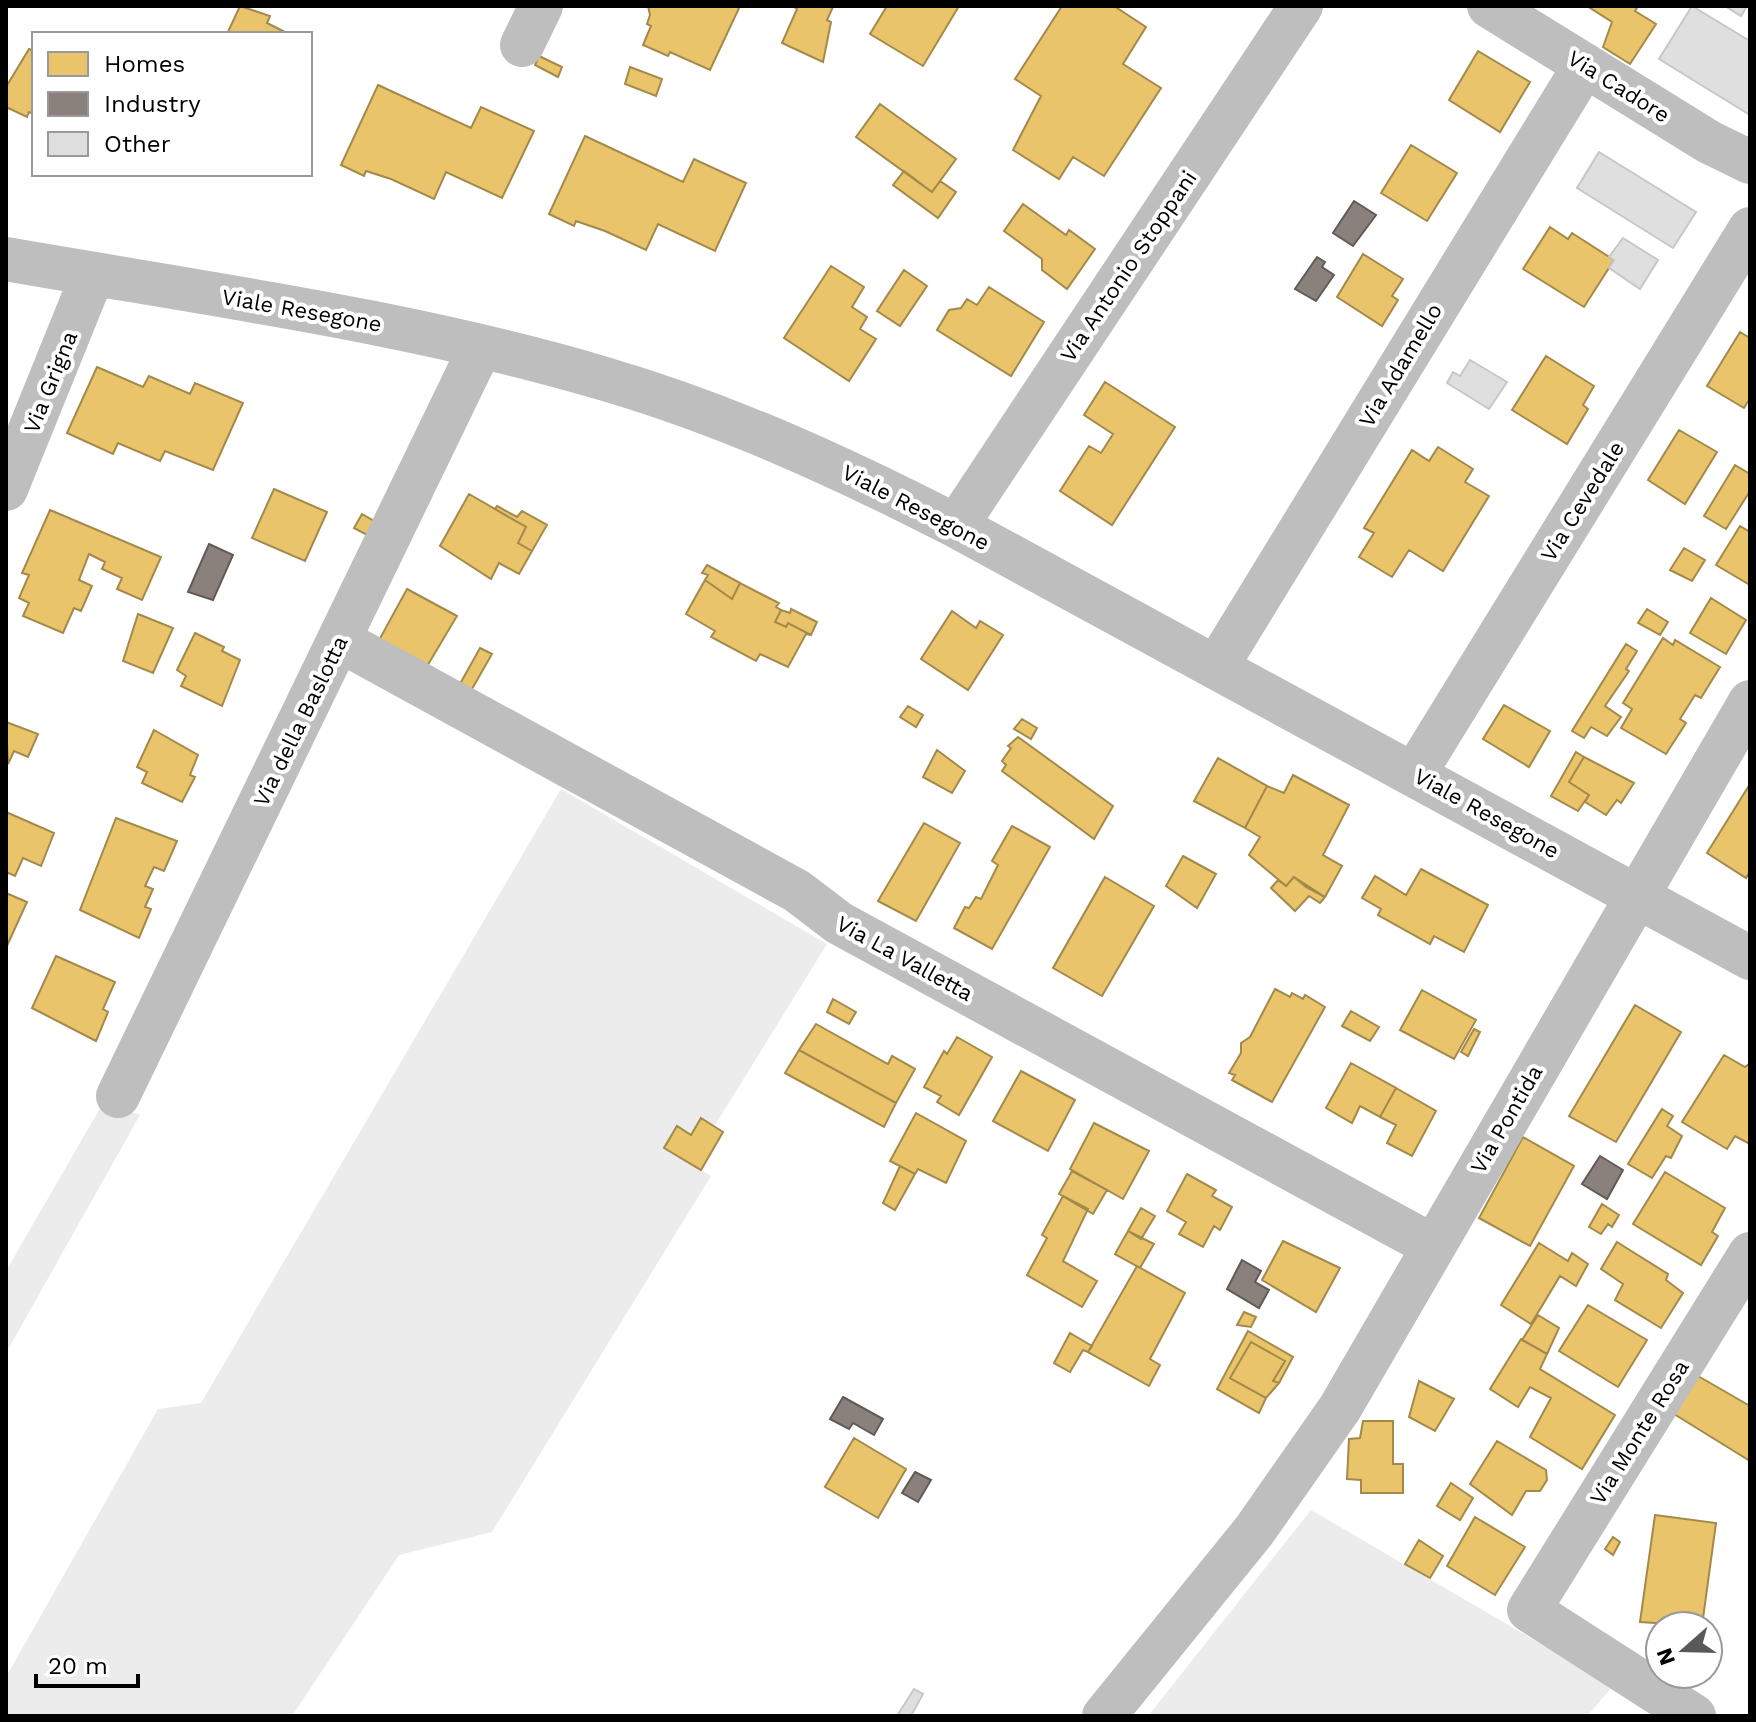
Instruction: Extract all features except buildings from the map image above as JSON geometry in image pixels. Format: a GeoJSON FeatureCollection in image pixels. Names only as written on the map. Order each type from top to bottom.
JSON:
{"type":"FeatureCollection","features":[{"type":"Feature","properties":{"kind":"street"},"geometry":{"type":"LineString","coordinates":[[522,45],[541,6]]}},
{"type":"Feature","properties":{"kind":"street","name":"Via Antonio Stoppani"},"geometry":{"type":"LineString","coordinates":[[956,526],[1301,6]]}},
{"type":"Feature","properties":{"kind":"street","name":"Via Cadore"},"geometry":{"type":"LineString","coordinates":[[1505,10],[1585,65],[1709,142],[1750,162]]}},
{"type":"Feature","properties":{"kind":"street","name":"Via Adamello"},"geometry":{"type":"LineString","coordinates":[[1217,666],[1585,65]]}},
{"type":"Feature","properties":{"kind":"street","name":"Via Cevedale"},"geometry":{"type":"LineString","coordinates":[[1415,773],[1750,229]]}},
{"type":"Feature","properties":{"kind":"street","name":"Viale Resegone"},"geometry":{"type":"LineString","coordinates":[[6,259],[392,326],[606,379],[730,421],[846,470],[956,526],[1415,773],[1750,958]]}},
{"type":"Feature","properties":{"kind":"street","name":"Via Grigna"},"geometry":{"type":"LineString","coordinates":[[6,489],[93,274]]}},
{"type":"Feature","properties":{"kind":"street","name":"Via della Baslotta"},"geometry":{"type":"LineString","coordinates":[[118,1096],[481,346]]}},
{"type":"Feature","properties":{"kind":"street","name":"Via La Valletta"},"geometry":{"type":"LineString","coordinates":[[339,640],[797,891],[839,923],[1433,1246]]}},
{"type":"Feature","properties":{"kind":"street","name":"Via Pontida"},"geometry":{"type":"LineString","coordinates":[[1104,1716],[1254,1531],[1340,1408],[1635,895],[1750,702]]}},
{"type":"Feature","properties":{"kind":"street","name":"Via Monte Rosa"},"geometry":{"type":"LineString","coordinates":[[1694,1716],[1529,1610],[1750,1254]]}},
{"type":"Feature","properties":{"kind":"shaded area"},"geometry":{"type":"Polygon","coordinates":[[[561,789],[827,944],[691,1164],[711,1176],[492,1532],[399,1555],[292,1716],[6,1716],[6,1677],[158,1409],[201,1403],[561,789]]]}},
{"type":"Feature","properties":{"kind":"shaded area"},"geometry":{"type":"Polygon","coordinates":[[[103,1103],[140,1115],[6,1353],[6,1271],[103,1103]]]}},
{"type":"Feature","properties":{"kind":"shaded area"},"geometry":{"type":"Polygon","coordinates":[[[1311,1510],[1613,1686],[1587,1716],[1148,1716],[1311,1510]]]}}]}
